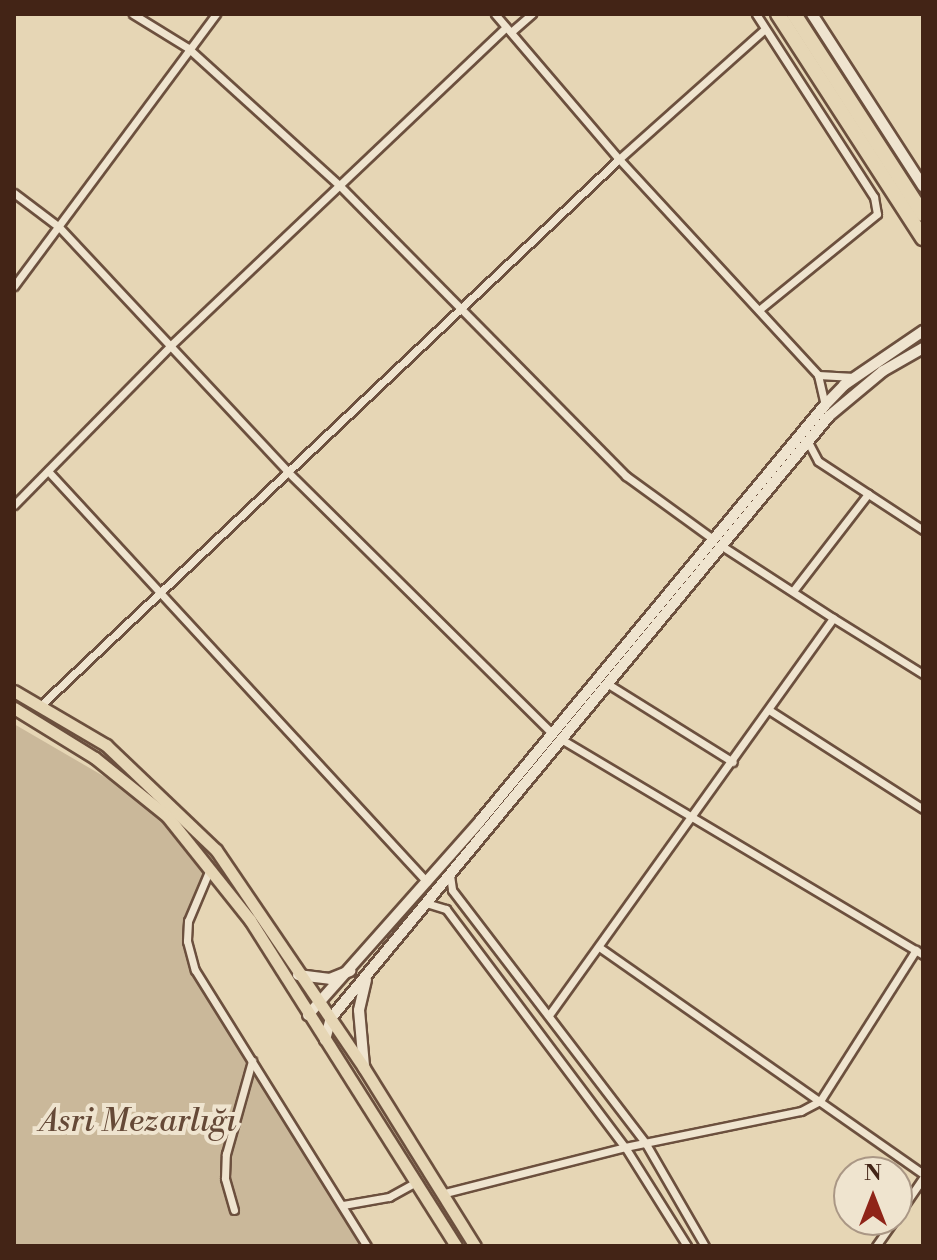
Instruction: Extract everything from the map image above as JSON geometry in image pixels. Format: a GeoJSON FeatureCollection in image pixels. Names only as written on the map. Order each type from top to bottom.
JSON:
{"type":"FeatureCollection","features":[{"type":"Feature","properties":{"kind":"highway"},"geometry":{"type":"LineString","coordinates":[[778,14],[923,238]]}},
{"type":"Feature","properties":{"kind":"highway"},"geometry":{"type":"LineString","coordinates":[[794,14],[923,214]]}},
{"type":"Feature","properties":{"kind":"main road"},"geometry":{"type":"LineString","coordinates":[[14,691],[106,745],[216,850],[319,1006],[331,1018],[364,1068],[475,1246]]}},
{"type":"Feature","properties":{"kind":"main road"},"geometry":{"type":"LineString","coordinates":[[14,708],[95,758],[167,816],[250,920],[456,1246]]}},
{"type":"Feature","properties":{"kind":"street"},"geometry":{"type":"LineString","coordinates":[[133,14],[188,48],[340,186],[626,476],[717,542],[923,674]]}},
{"type":"Feature","properties":{"kind":"street"},"geometry":{"type":"LineString","coordinates":[[14,286],[216,14]]}},
{"type":"Feature","properties":{"kind":"street"},"geometry":{"type":"LineString","coordinates":[[495,14],[619,159],[818,375],[825,405]]}},
{"type":"Feature","properties":{"kind":"street"},"geometry":{"type":"LineString","coordinates":[[14,505],[170,346],[508,30],[532,14]]}},
{"type":"Feature","properties":{"kind":"street"},"geometry":{"type":"LineString","coordinates":[[756,14],[874,197],[877,214],[759,310]]}},
{"type":"Feature","properties":{"kind":"street"},"geometry":{"type":"LineString","coordinates":[[812,14],[923,186]]}},
{"type":"Feature","properties":{"kind":"street"},"geometry":{"type":"LineString","coordinates":[[40,706],[619,159],[765,29]]}},
{"type":"Feature","properties":{"kind":"street"},"geometry":{"type":"LineString","coordinates":[[14,193],[59,227],[287,471],[551,732]]}},
{"type":"Feature","properties":{"kind":"street"},"geometry":{"type":"LineString","coordinates":[[325,1040],[331,1018],[608,684],[825,405],[857,376],[923,331]]}},
{"type":"Feature","properties":{"kind":"street"},"geometry":{"type":"LineString","coordinates":[[308,1015],[352,971],[551,732],[848,398],[923,348]]}},
{"type":"Feature","properties":{"kind":"street"},"geometry":{"type":"LineString","coordinates":[[818,375],[857,376]]}},
{"type":"Feature","properties":{"kind":"street"},"geometry":{"type":"LineString","coordinates":[[808,442],[818,461],[923,530]]}},
{"type":"Feature","properties":{"kind":"street"},"geometry":{"type":"LineString","coordinates":[[48,471],[427,882]]}},
{"type":"Feature","properties":{"kind":"street"},"geometry":{"type":"LineString","coordinates":[[793,591],[868,494]]}},
{"type":"Feature","properties":{"kind":"street"},"geometry":{"type":"LineString","coordinates":[[549,1015],[694,818],[833,618]]}},
{"type":"Feature","properties":{"kind":"street"},"geometry":{"type":"LineString","coordinates":[[608,684],[733,762]]}},
{"type":"Feature","properties":{"kind":"street"},"geometry":{"type":"LineString","coordinates":[[769,710],[923,809]]}},
{"type":"Feature","properties":{"kind":"street"},"geometry":{"type":"LineString","coordinates":[[441,1194],[625,1147],[801,1111],[820,1101],[919,952],[561,739]]}},
{"type":"Feature","properties":{"kind":"street"},"geometry":{"type":"LineString","coordinates":[[210,869],[192,908],[187,941],[195,970],[367,1246]]}},
{"type":"Feature","properties":{"kind":"street"},"geometry":{"type":"LineString","coordinates":[[450,874],[452,890],[646,1144],[705,1246]]}},
{"type":"Feature","properties":{"kind":"street"},"geometry":{"type":"LineString","coordinates":[[426,903],[446,909],[625,1147],[687,1246]]}},
{"type":"Feature","properties":{"kind":"street"},"geometry":{"type":"LineString","coordinates":[[599,947],[923,1176]]}},
{"type":"Feature","properties":{"kind":"street"},"geometry":{"type":"LineString","coordinates":[[298,975],[330,979],[352,971]]}},
{"type":"Feature","properties":{"kind":"street"},"geometry":{"type":"LineString","coordinates":[[364,1068],[359,1010],[368,973]]}},
{"type":"Feature","properties":{"kind":"street"},"geometry":{"type":"LineString","coordinates":[[234,1210],[224,1167],[252,1061]]}},
{"type":"Feature","properties":{"kind":"street"},"geometry":{"type":"LineString","coordinates":[[343,1205],[389,1197],[414,1183]]}},
{"type":"Feature","properties":{"kind":"green space","name":"Asri Mezarlığı"},"geometry":{"type":"Polygon","coordinates":[[[14,724],[136,795],[209,870],[187,922],[193,969],[375,1246],[14,1246],[14,724]]]}}]}
